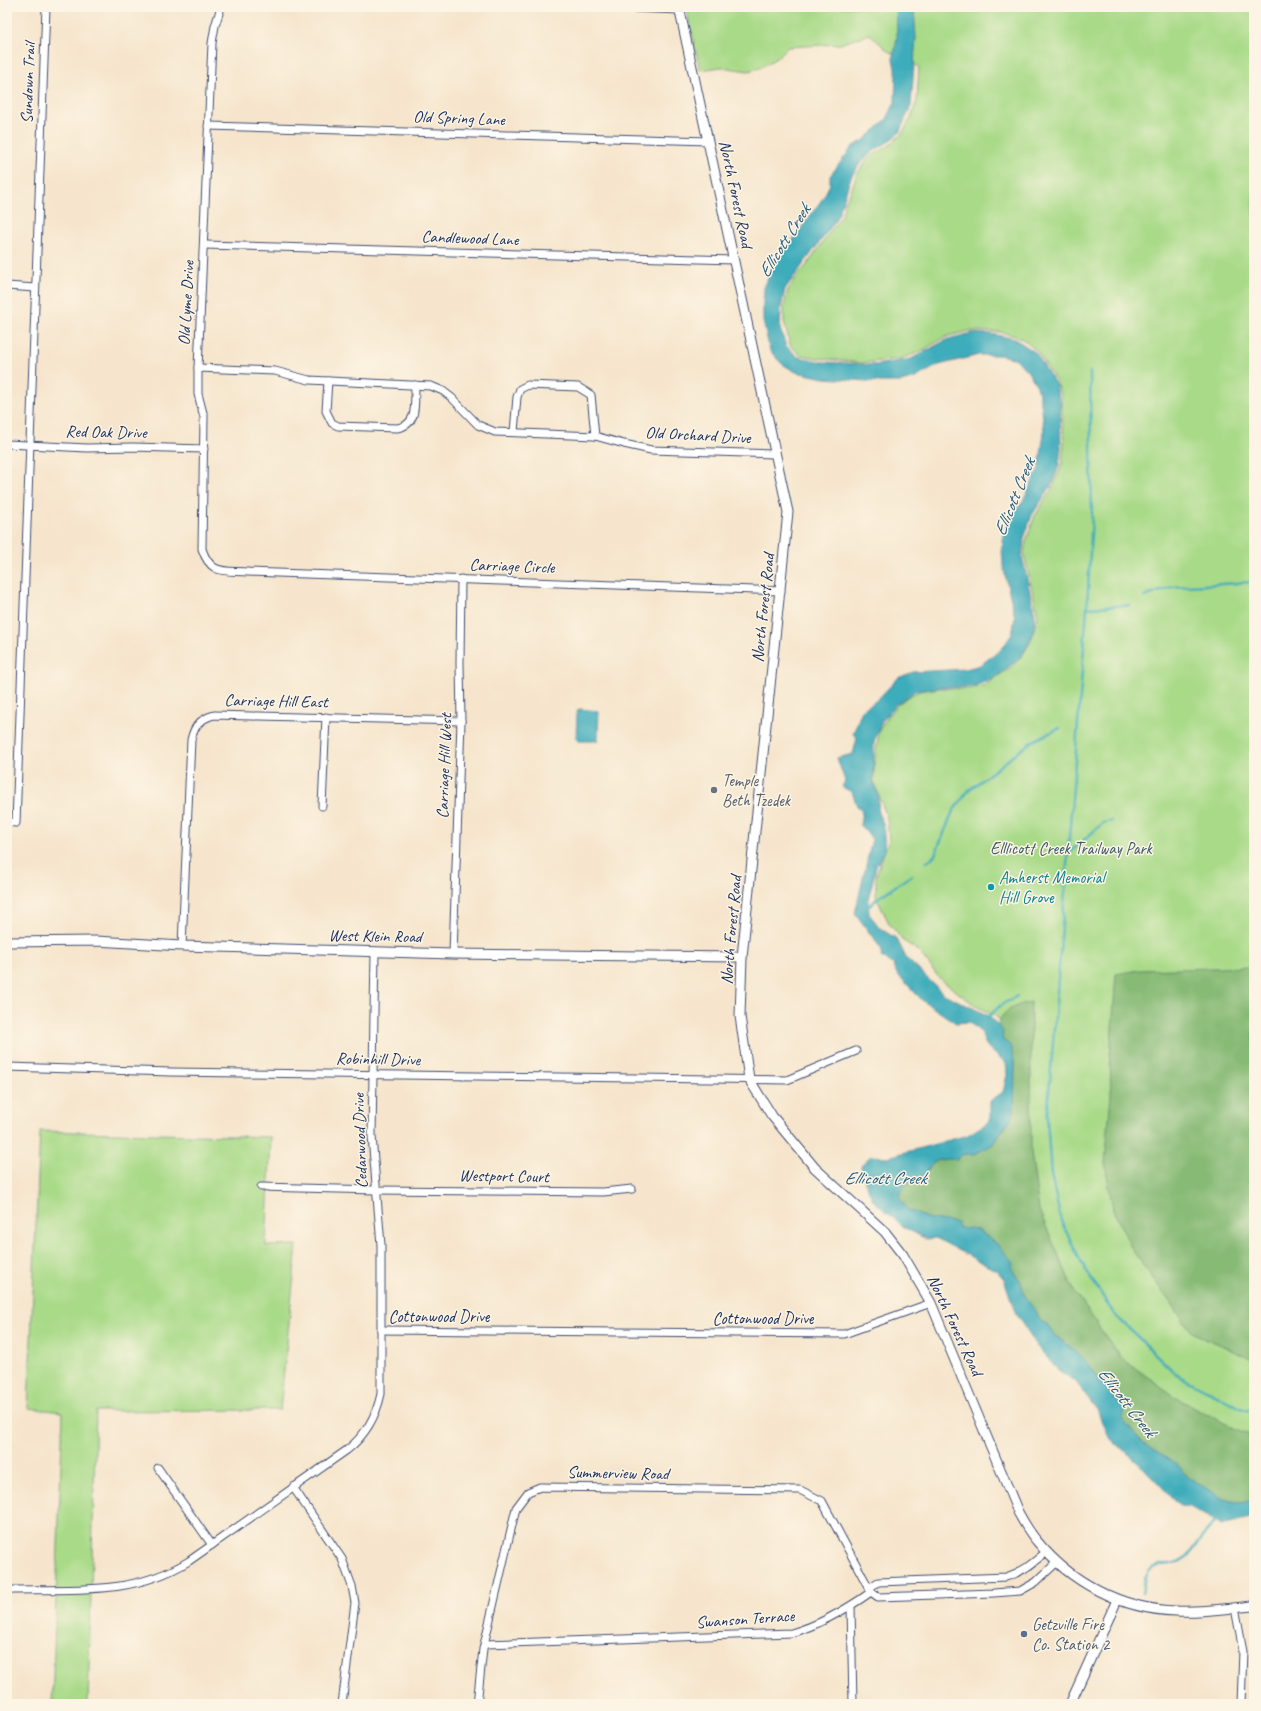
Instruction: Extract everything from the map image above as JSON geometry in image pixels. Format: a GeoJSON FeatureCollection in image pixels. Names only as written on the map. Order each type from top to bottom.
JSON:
{"type":"FeatureCollection","features":[{"type":"Feature","properties":{"kind":"street","name":"Sundown Trail"},"geometry":{"type":"LineString","coordinates":[[7,822],[16,823],[46,7]]}},
{"type":"Feature","properties":{"kind":"street","name":"Old Lyme Drive"},"geometry":{"type":"LineString","coordinates":[[221,7],[214,26],[212,43],[198,368],[198,394],[204,418],[202,549],[208,564],[213,568],[218,570],[242,571]]}},
{"type":"Feature","properties":{"kind":"street"},"geometry":{"type":"LineString","coordinates":[[606,7],[680,8]]}},
{"type":"Feature","properties":{"kind":"street","name":"North Forest Road"},"geometry":{"type":"LineString","coordinates":[[680,8],[788,512],[742,957],[740,1016],[750,1079],[772,1116],[816,1168],[885,1232],[903,1255],[931,1302],[1018,1512],[1034,1539],[1046,1552],[1089,1586],[1117,1600],[1144,1607],[1177,1612],[1254,1606]]}},
{"type":"Feature","properties":{"kind":"street","name":"Old Spring Lane"},"geometry":{"type":"LineString","coordinates":[[208,126],[708,141]]}},
{"type":"Feature","properties":{"kind":"street","name":"Candlewood Lane"},"geometry":{"type":"LineString","coordinates":[[204,245],[734,260]]}},
{"type":"Feature","properties":{"kind":"street"},"geometry":{"type":"LineString","coordinates":[[7,286],[35,288]]}},
{"type":"Feature","properties":{"kind":"street","name":"Old Orchard Drive"},"geometry":{"type":"LineString","coordinates":[[198,368],[275,371],[309,380],[431,386],[443,391],[452,398],[472,421],[495,432],[595,436],[651,450],[776,454]]}},
{"type":"Feature","properties":{"kind":"street"},"geometry":{"type":"LineString","coordinates":[[328,381],[326,412],[332,424],[338,426],[404,427],[409,423],[413,416],[415,385]]}},
{"type":"Feature","properties":{"kind":"street"},"geometry":{"type":"LineString","coordinates":[[514,432],[517,397],[520,388],[528,385],[578,387],[591,395],[595,436]]}},
{"type":"Feature","properties":{"kind":"street","name":"Red Oak Drive"},"geometry":{"type":"LineString","coordinates":[[7,444],[30,446],[204,449]]}},
{"type":"Feature","properties":{"kind":"street","name":"Carriage Circle"},"geometry":{"type":"LineString","coordinates":[[242,571],[781,591]]}},
{"type":"Feature","properties":{"kind":"street","name":"Carriage Hill West"},"geometry":{"type":"LineString","coordinates":[[453,954],[461,721],[461,579]]}},
{"type":"Feature","properties":{"kind":"street","name":"Carriage Hill East"},"geometry":{"type":"LineString","coordinates":[[182,946],[191,740],[196,725],[202,720],[214,715],[461,721]]}},
{"type":"Feature","properties":{"kind":"street"},"geometry":{"type":"LineString","coordinates":[[322,806],[326,717]]}},
{"type":"Feature","properties":{"kind":"street","name":"West Klein Road"},"geometry":{"type":"LineString","coordinates":[[7,942],[96,941],[182,946],[453,954],[742,957]]}},
{"type":"Feature","properties":{"kind":"street","name":"Cedarwood Drive"},"geometry":{"type":"LineString","coordinates":[[375,952],[372,1136],[381,1245],[381,1330]]}},
{"type":"Feature","properties":{"kind":"street","name":"Robinhill Drive"},"geometry":{"type":"LineString","coordinates":[[7,1067],[171,1072],[787,1080],[856,1052]]}},
{"type":"Feature","properties":{"kind":"street","name":"Westport Court"},"geometry":{"type":"LineString","coordinates":[[261,1187],[376,1190],[603,1192],[632,1189]]}},
{"type":"Feature","properties":{"kind":"street","name":"Cottonwood Drive"},"geometry":{"type":"LineString","coordinates":[[7,1590],[94,1589],[132,1585],[150,1580],[177,1569],[251,1519],[347,1450],[363,1435],[370,1425],[377,1410],[381,1394],[381,1330],[844,1334],[931,1302]]}},
{"type":"Feature","properties":{"kind":"street"},"geometry":{"type":"LineString","coordinates":[[158,1468],[212,1545]]}},
{"type":"Feature","properties":{"kind":"street","name":"Summerview Road"},"geometry":{"type":"LineString","coordinates":[[477,1704],[484,1644],[516,1508],[528,1492],[540,1487],[800,1490],[822,1501],[870,1590]]}},
{"type":"Feature","properties":{"kind":"street"},"geometry":{"type":"LineString","coordinates":[[293,1488],[342,1558],[352,1586],[355,1604],[342,1704]]}},
{"type":"Feature","properties":{"kind":"street","name":"Swanson Terrace"},"geometry":{"type":"LineString","coordinates":[[484,1644],[791,1633],[809,1628],[851,1606],[878,1582],[1006,1577],[1019,1573],[1031,1566],[1046,1552]]}},
{"type":"Feature","properties":{"kind":"street"},"geometry":{"type":"LineString","coordinates":[[870,1590],[878,1597],[1020,1591],[1036,1582],[1057,1562]]}},
{"type":"Feature","properties":{"kind":"street"},"geometry":{"type":"LineString","coordinates":[[1070,1704],[1117,1600]]}},
{"type":"Feature","properties":{"kind":"street"},"geometry":{"type":"LineString","coordinates":[[851,1606],[853,1704]]}},
{"type":"Feature","properties":{"kind":"street"},"geometry":{"type":"LineString","coordinates":[[1235,1608],[1243,1651],[1241,1704]]}},
{"type":"Feature","properties":{"kind":"green space","name":"Elllicott Creek Trailway Park"},"geometry":{"type":"Polygon","coordinates":[[[686,7],[1254,7],[1254,1499],[1017,1262],[976,1225],[922,1216],[913,1221],[904,1203],[994,1146],[1018,1112],[1010,1036],[997,1017],[976,1006],[940,979],[924,958],[913,947],[903,941],[889,923],[876,897],[876,875],[889,840],[887,818],[874,781],[875,757],[879,731],[887,717],[897,705],[909,696],[920,691],[940,688],[969,689],[985,685],[1010,668],[1021,658],[1030,643],[1038,616],[1024,554],[1026,541],[1035,516],[1054,485],[1062,464],[1064,442],[1061,395],[1057,383],[1036,350],[1021,338],[1001,332],[969,331],[948,336],[917,353],[900,359],[862,363],[800,355],[790,345],[784,321],[784,306],[788,290],[842,215],[845,201],[851,192],[856,176],[867,159],[887,147],[902,134],[911,118],[917,101],[919,67],[888,51],[870,34],[840,44],[788,47],[778,57],[760,68],[748,71],[721,67],[700,70],[686,7]]]}},
{"type":"Feature","properties":{"kind":"green space"},"geometry":{"type":"Polygon","coordinates":[[[1254,967],[1254,1360],[1192,1332],[1133,1251],[1113,1210],[1105,1163],[1111,1095],[1110,1057],[1116,974],[1139,970],[1254,967]]]}},
{"type":"Feature","properties":{"kind":"green space"},"geometry":{"type":"Polygon","coordinates":[[[1031,1002],[1031,1152],[1039,1210],[1074,1291],[1121,1358],[1180,1400],[1238,1430],[1254,1435],[1254,1500],[1240,1503],[1223,1499],[1188,1477],[1179,1466],[1140,1440],[1121,1417],[1124,1409],[1073,1349],[1053,1334],[1047,1324],[1042,1322],[1024,1294],[1021,1282],[1012,1269],[1013,1262],[997,1244],[978,1230],[958,1228],[957,1223],[926,1218],[907,1209],[900,1199],[905,1185],[926,1173],[934,1162],[956,1157],[992,1145],[1014,1114],[1015,1063],[1002,1038],[1002,1031],[998,1027],[999,1021],[1006,1012],[1020,1005],[1031,1002]]]}},
{"type":"Feature","properties":{"kind":"green space"},"geometry":{"type":"Polygon","coordinates":[[[40,1131],[271,1137],[266,1246],[297,1245],[280,1410],[96,1411],[88,1704],[52,1704],[63,1412],[28,1408],[40,1131]]]}},
{"type":"Feature","properties":{"kind":"water","name":"Ellicott Creek"},"geometry":{"type":"Polygon","coordinates":[[[896,7],[914,7],[916,38],[911,106],[899,133],[861,162],[851,177],[839,213],[833,224],[785,289],[781,308],[780,329],[786,346],[798,357],[823,362],[876,365],[911,359],[948,339],[972,333],[992,334],[1015,339],[1035,352],[1056,385],[1060,402],[1061,448],[1059,465],[1053,483],[1032,515],[1024,538],[1022,556],[1035,615],[1034,630],[1021,657],[995,678],[972,687],[941,687],[915,691],[895,705],[882,721],[874,741],[873,781],[879,798],[878,813],[883,823],[885,850],[877,863],[868,900],[869,914],[881,929],[897,939],[906,958],[944,994],[989,1016],[1003,1031],[1002,1039],[1010,1045],[1015,1063],[1014,1114],[992,1145],[973,1155],[962,1155],[958,1157],[957,1160],[946,1159],[935,1162],[929,1167],[925,1174],[905,1185],[900,1199],[907,1209],[926,1218],[957,1223],[959,1228],[978,1230],[997,1244],[1013,1262],[1012,1269],[1021,1282],[1024,1294],[1042,1322],[1047,1324],[1053,1334],[1073,1349],[1085,1361],[1124,1409],[1122,1418],[1140,1440],[1179,1466],[1188,1477],[1223,1499],[1240,1503],[1254,1500],[1254,1517],[1222,1525],[1190,1507],[1180,1506],[1137,1461],[1116,1444],[1106,1432],[1097,1410],[1076,1382],[1057,1369],[1034,1343],[1022,1321],[1016,1314],[1004,1279],[997,1271],[936,1238],[926,1239],[905,1228],[873,1200],[862,1175],[861,1165],[871,1156],[888,1157],[968,1135],[990,1121],[990,1101],[1003,1092],[1007,1075],[1006,1062],[987,1046],[982,1033],[969,1022],[956,1023],[923,1001],[897,974],[893,964],[881,957],[882,950],[855,913],[872,839],[860,825],[862,810],[857,806],[852,792],[842,787],[845,781],[837,758],[853,754],[857,738],[853,734],[862,710],[877,700],[898,678],[913,672],[966,669],[980,665],[1001,650],[1012,634],[1015,617],[1003,566],[1002,550],[1004,535],[1007,523],[1023,501],[1039,468],[1044,432],[1042,408],[1037,386],[1028,372],[1016,359],[1000,355],[979,355],[939,365],[915,378],[901,382],[881,382],[824,378],[796,372],[782,364],[770,351],[763,321],[763,303],[764,288],[772,267],[823,198],[830,184],[830,176],[853,146],[863,141],[887,119],[895,102],[896,73],[893,59],[897,37],[896,7]]]}},
{"type":"Feature","properties":{"kind":"water"},"geometry":{"type":"Polygon","coordinates":[[[579,709],[599,711],[597,741],[578,741],[576,738],[577,712],[579,709]]]}},
{"type":"Feature","properties":{"kind":"waterway"},"geometry":{"type":"LineString","coordinates":[[1090,372],[1092,516],[1087,608],[1047,1119],[1051,1174],[1061,1221],[1081,1262],[1114,1314],[1177,1375],[1243,1409],[1254,1412]]}},
{"type":"Feature","properties":{"kind":"waterway"},"geometry":{"type":"LineString","coordinates":[[1144,597],[1172,587],[1254,582]]}},
{"type":"Feature","properties":{"kind":"waterway"},"geometry":{"type":"LineString","coordinates":[[1087,608],[1130,605]]}},
{"type":"Feature","properties":{"kind":"waterway"},"geometry":{"type":"LineString","coordinates":[[927,862],[935,855],[953,811],[969,790],[1031,742],[1060,728]]}},
{"type":"Feature","properties":{"kind":"waterway"},"geometry":{"type":"LineString","coordinates":[[1067,855],[1103,823],[1112,821]]}},
{"type":"Feature","properties":{"kind":"waterway"},"geometry":{"type":"LineString","coordinates":[[866,909],[879,897],[912,875]]}},
{"type":"Feature","properties":{"kind":"waterway"},"geometry":{"type":"LineString","coordinates":[[987,1018],[1001,1005],[1017,996]]}},
{"type":"Feature","properties":{"kind":"waterway"},"geometry":{"type":"LineString","coordinates":[[1142,1593],[1145,1580],[1153,1567],[1178,1562],[1188,1556],[1216,1519]]}},
{"type":"Feature","properties":{"kind":"place","name":"Temple Beth Tzedek"},"geometry":{"type":"Point","coordinates":[714,790]}},
{"type":"Feature","properties":{"kind":"place","name":"Amherst Memorial Hill Grove"},"geometry":{"type":"Point","coordinates":[991,887]}},
{"type":"Feature","properties":{"kind":"place","name":"Getzville Fire Co. Station 2"},"geometry":{"type":"Point","coordinates":[1024,1634]}}]}
